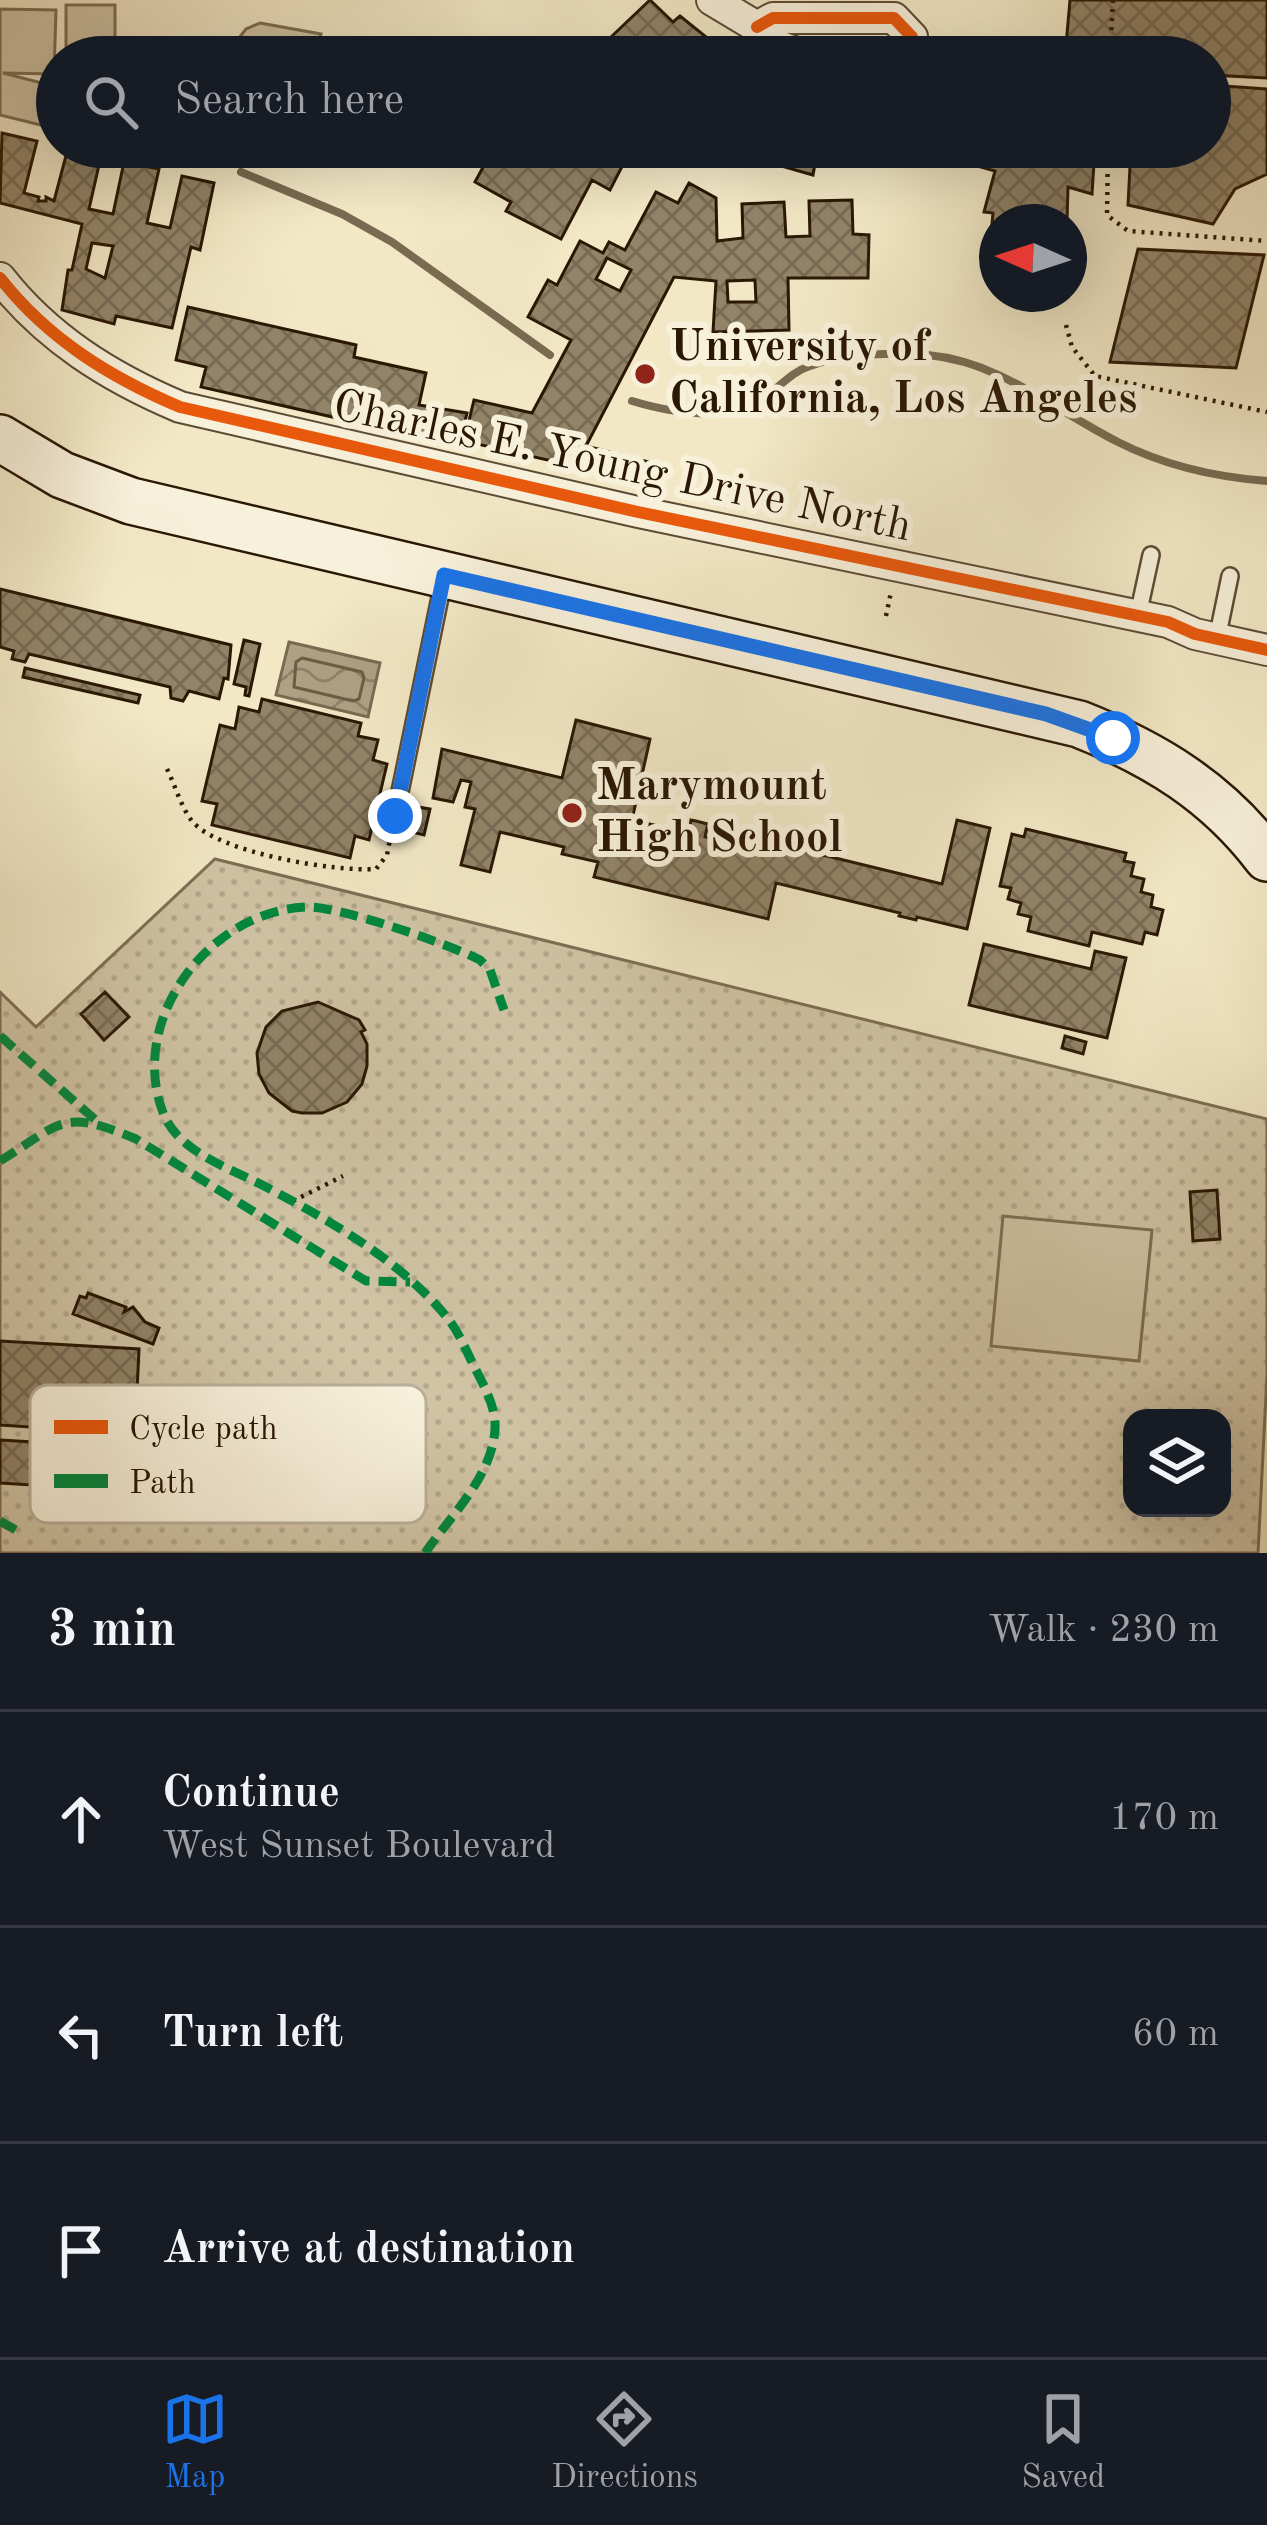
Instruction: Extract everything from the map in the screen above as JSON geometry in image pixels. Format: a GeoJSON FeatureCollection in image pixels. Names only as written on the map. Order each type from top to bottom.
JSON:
{"type":"FeatureCollection","features":[{"type":"Feature","properties":{"kind":"main road"},"geometry":{"type":"LineString","coordinates":[[0,438],[62,475],[110,494],[1079,724],[1152,756],[1186,777],[1261,837]]}},
{"type":"Feature","properties":{"kind":"street"},"geometry":{"type":"LineString","coordinates":[[712,0],[757,27],[763,36]]}},
{"type":"Feature","properties":{"kind":"street"},"geometry":{"type":"LineString","coordinates":[[757,27],[772,18],[894,18],[910,36]]}},
{"type":"Feature","properties":{"kind":"street","name":"Charles E. Young Drive North"},"geometry":{"type":"LineString","coordinates":[[0,278],[42,326],[70,348],[180,407],[638,512],[1138,615],[1267,650]]}},
{"type":"Feature","properties":{"kind":"lane"},"geometry":{"type":"LineString","coordinates":[[1138,615],[1150,555]]}},
{"type":"Feature","properties":{"kind":"lane"},"geometry":{"type":"LineString","coordinates":[[395,816],[444,575]]}},
{"type":"Feature","properties":{"kind":"lane"},"geometry":{"type":"LineString","coordinates":[[1217,639],[1230,575]]}},
{"type":"Feature","properties":{"kind":"path"},"geometry":{"type":"LineString","coordinates":[[1111,36],[1113,0]]}},
{"type":"Feature","properties":{"kind":"path"},"geometry":{"type":"LineString","coordinates":[[1108,168],[1107,215],[1128,231],[1267,241]]}},
{"type":"Feature","properties":{"kind":"path"},"geometry":{"type":"LineString","coordinates":[[1066,325],[1072,347],[1095,376],[1267,412],[1267,404]]}},
{"type":"Feature","properties":{"kind":"path"},"geometry":{"type":"LineString","coordinates":[[886,616],[891,592]]}},
{"type":"Feature","properties":{"kind":"path"},"geometry":{"type":"LineString","coordinates":[[167,769],[192,820],[206,832],[284,858],[351,871],[376,869],[387,855],[395,816]]}},
{"type":"Feature","properties":{"kind":"path"},"geometry":{"type":"LineString","coordinates":[[293,1201],[344,1176]]}},
{"type":"Feature","properties":{"kind":"green space"},"geometry":{"type":"Polygon","coordinates":[[[66,5],[115,5],[115,36],[66,36],[66,5]]]}},
{"type":"Feature","properties":{"kind":"green space"},"geometry":{"type":"Polygon","coordinates":[[[0,9],[56,10],[55,36],[36,36],[36,74],[3,73],[36,82],[36,124],[0,115],[0,9]]]}},
{"type":"Feature","properties":{"kind":"green space"},"geometry":{"type":"Polygon","coordinates":[[[260,23],[321,34],[240,36],[260,23]]]}},
{"type":"Feature","properties":{"kind":"green space"},"geometry":{"type":"Polygon","coordinates":[[[215,859],[1267,1119],[1267,1375],[1258,1553],[0,1553],[0,992],[36,1027],[215,859]]]}},
{"type":"Feature","properties":{"kind":"green space"},"geometry":{"type":"Polygon","coordinates":[[[1003,1216],[1152,1230],[1139,1361],[991,1346],[1003,1216]]]}},
{"type":"Feature","properties":{"kind":"water"},"geometry":{"type":"Polygon","coordinates":[[[289,642],[380,663],[368,717],[276,695],[289,642]]]}},
{"type":"Feature","properties":{"kind":"building"},"geometry":{"type":"Polygon","coordinates":[[[650,0],[673,22],[680,16],[705,36],[612,36],[650,0]]]}},
{"type":"Feature","properties":{"kind":"building"},"geometry":{"type":"Polygon","coordinates":[[[1070,0],[1267,0],[1267,78],[1231,76],[1231,36],[1067,36],[1070,0]]]}},
{"type":"Feature","properties":{"kind":"building"},"geometry":{"type":"Polygon","coordinates":[[[1231,86],[1267,89],[1267,174],[1235,189],[1213,224],[1128,205],[1130,168],[1231,168],[1231,86]]]}},
{"type":"Feature","properties":{"kind":"building"},"geometry":{"type":"Polygon","coordinates":[[[2,133],[36,141],[24,193],[39,197],[38,201],[46,197],[54,201],[63,168],[98,168],[89,209],[113,214],[123,168],[159,169],[147,223],[170,228],[182,176],[214,183],[200,250],[191,247],[172,328],[116,316],[114,324],[62,310],[82,224],[0,203],[2,133]],[[92,243],[86,269],[105,278],[113,246],[92,243]]]}},
{"type":"Feature","properties":{"kind":"building"},"geometry":{"type":"Polygon","coordinates":[[[483,168],[621,168],[610,190],[592,180],[561,239],[506,211],[511,202],[475,182],[483,168]]]}},
{"type":"Feature","properties":{"kind":"building"},"geometry":{"type":"Polygon","coordinates":[[[788,168],[814,168],[813,175],[788,168]]]}},
{"type":"Feature","properties":{"kind":"building"},"geometry":{"type":"Polygon","coordinates":[[[984,168],[1094,168],[1092,194],[1068,187],[1068,204],[986,204],[995,171],[984,168]]]}},
{"type":"Feature","properties":{"kind":"building"},"geometry":{"type":"Polygon","coordinates":[[[689,183],[716,198],[717,241],[743,238],[742,204],[784,202],[786,237],[810,236],[809,201],[852,200],[853,234],[869,235],[868,278],[788,278],[789,330],[713,332],[716,281],[674,277],[586,446],[649,462],[644,482],[464,441],[474,400],[532,413],[571,340],[528,317],[548,280],[557,285],[580,241],[603,253],[609,242],[625,250],[656,192],[678,203],[689,183]],[[607,258],[596,279],[620,291],[631,270],[607,258]],[[755,280],[727,281],[728,302],[756,302],[755,280]]]}},
{"type":"Feature","properties":{"kind":"building"},"geometry":{"type":"Polygon","coordinates":[[[1138,249],[1264,255],[1236,368],[1110,362],[1138,249]]]}},
{"type":"Feature","properties":{"kind":"building"},"geometry":{"type":"Polygon","coordinates":[[[188,307],[356,345],[354,357],[426,373],[419,405],[467,413],[459,446],[201,387],[206,367],[176,360],[188,307]]]}},
{"type":"Feature","properties":{"kind":"building"},"geometry":{"type":"Polygon","coordinates":[[[0,589],[231,645],[228,679],[224,678],[219,699],[189,691],[183,701],[171,698],[170,687],[29,654],[25,662],[12,659],[14,651],[0,647],[0,589]]]}},
{"type":"Feature","properties":{"kind":"building"},"geometry":{"type":"Polygon","coordinates":[[[244,640],[260,644],[249,696],[246,687],[234,684],[244,640]]]}},
{"type":"Feature","properties":{"kind":"building"},"geometry":{"type":"Polygon","coordinates":[[[25,668],[140,695],[138,703],[23,677],[25,668]]]}},
{"type":"Feature","properties":{"kind":"building"},"geometry":{"type":"Polygon","coordinates":[[[262,699],[361,723],[358,736],[378,740],[373,760],[387,764],[369,840],[355,836],[350,858],[212,825],[217,804],[202,801],[220,725],[235,729],[239,707],[259,712],[262,699]]]}},
{"type":"Feature","properties":{"kind":"building"},"geometry":{"type":"Polygon","coordinates":[[[576,720],[650,739],[632,820],[689,833],[691,820],[696,821],[708,824],[705,837],[763,851],[766,837],[942,884],[957,820],[990,828],[967,929],[776,883],[768,919],[594,877],[598,862],[562,854],[564,847],[500,832],[490,872],[461,865],[475,809],[465,807],[471,782],[461,780],[453,802],[433,798],[442,749],[562,778],[576,720]]]}},
{"type":"Feature","properties":{"kind":"building"},"geometry":{"type":"Polygon","coordinates":[[[418,807],[430,809],[424,835],[412,832],[418,807]]]}},
{"type":"Feature","properties":{"kind":"building"},"geometry":{"type":"Polygon","coordinates":[[[1026,829],[1126,853],[1124,861],[1134,863],[1131,876],[1144,879],[1141,892],[1153,895],[1151,907],[1163,910],[1157,935],[1145,932],[1142,944],[1092,932],[1089,946],[1028,931],[1031,917],[1018,914],[1021,903],[1008,899],[1011,888],[1000,886],[1012,834],[1024,837],[1026,829]]]}},
{"type":"Feature","properties":{"kind":"building"},"geometry":{"type":"Polygon","coordinates":[[[984,944],[1091,969],[1095,951],[1126,958],[1107,1038],[969,1005],[984,944]]]}},
{"type":"Feature","properties":{"kind":"building"},"geometry":{"type":"Polygon","coordinates":[[[105,992],[129,1017],[104,1040],[81,1014],[105,992]]]}},
{"type":"Feature","properties":{"kind":"building"},"geometry":{"type":"Polygon","coordinates":[[[318,1002],[359,1020],[365,1030],[361,1032],[367,1044],[367,1066],[362,1084],[347,1102],[322,1113],[302,1113],[269,1093],[259,1074],[257,1053],[266,1027],[282,1011],[318,1002]]]}},
{"type":"Feature","properties":{"kind":"building"},"geometry":{"type":"Polygon","coordinates":[[[1065,1036],[1086,1042],[1083,1054],[1062,1048],[1065,1036]]]}},
{"type":"Feature","properties":{"kind":"building"},"geometry":{"type":"Polygon","coordinates":[[[1217,1190],[1220,1239],[1193,1241],[1190,1192],[1217,1190]]]}},
{"type":"Feature","properties":{"kind":"building"},"geometry":{"type":"Polygon","coordinates":[[[88,1293],[126,1307],[124,1312],[133,1307],[145,1322],[159,1328],[153,1344],[73,1314],[80,1296],[86,1298],[88,1293]]]}},
{"type":"Feature","properties":{"kind":"building"},"geometry":{"type":"Polygon","coordinates":[[[0,1341],[139,1349],[137,1385],[30,1385],[30,1427],[0,1425],[0,1341]]]}},
{"type":"Feature","properties":{"kind":"building"},"geometry":{"type":"Polygon","coordinates":[[[0,1440],[30,1442],[30,1485],[0,1483],[0,1440]]]}},
{"type":"Feature","properties":{"kind":"waterway"},"geometry":{"type":"LineString","coordinates":[[241,172],[342,214],[392,242],[550,355]]}},
{"type":"Feature","properties":{"kind":"waterway"},"geometry":{"type":"LineString","coordinates":[[632,401],[683,412],[717,413],[749,405],[797,372],[823,362],[868,355],[928,355],[1003,377],[1154,458],[1209,473],[1267,481]]}},
{"type":"Feature","properties":{"kind":"marked path"},"geometry":{"type":"LineString","coordinates":[[425,1553],[479,1479],[495,1428],[486,1389],[460,1337],[431,1299],[365,1244],[182,1140],[164,1115],[155,1080],[156,1044],[166,1009],[208,950],[237,928],[270,913],[306,907],[368,919],[480,960],[490,970],[504,1010]]}},
{"type":"Feature","properties":{"kind":"marked path"},"geometry":{"type":"LineString","coordinates":[[0,1036],[99,1123]]}},
{"type":"Feature","properties":{"kind":"marked path"},"geometry":{"type":"LineString","coordinates":[[0,1161],[64,1124],[111,1129],[136,1139],[366,1281],[410,1282]]}},
{"type":"Feature","properties":{"kind":"marked path"},"geometry":{"type":"LineString","coordinates":[[0,1521],[21,1533]]}},
{"type":"Feature","properties":{"kind":"cycle path"},"geometry":{"type":"LineString","coordinates":[[757,27],[773,18],[894,18],[911,36]]}},
{"type":"Feature","properties":{"kind":"cycle path"},"geometry":{"type":"LineString","coordinates":[[0,278],[38,319],[81,354],[180,407],[638,512],[1168,622],[1195,634],[1267,650]]}},
{"type":"Feature","properties":{"kind":"place","name":"University of California, Los Angeles"},"geometry":{"type":"Point","coordinates":[645,374]}},
{"type":"Feature","properties":{"kind":"place","name":"Marymount High School"},"geometry":{"type":"Point","coordinates":[572,813]}},
{"type":"Feature","properties":{"kind":"route"},"geometry":{"type":"LineString","coordinates":[[395,816],[444,575],[1046,714],[1113,738]]}}]}
